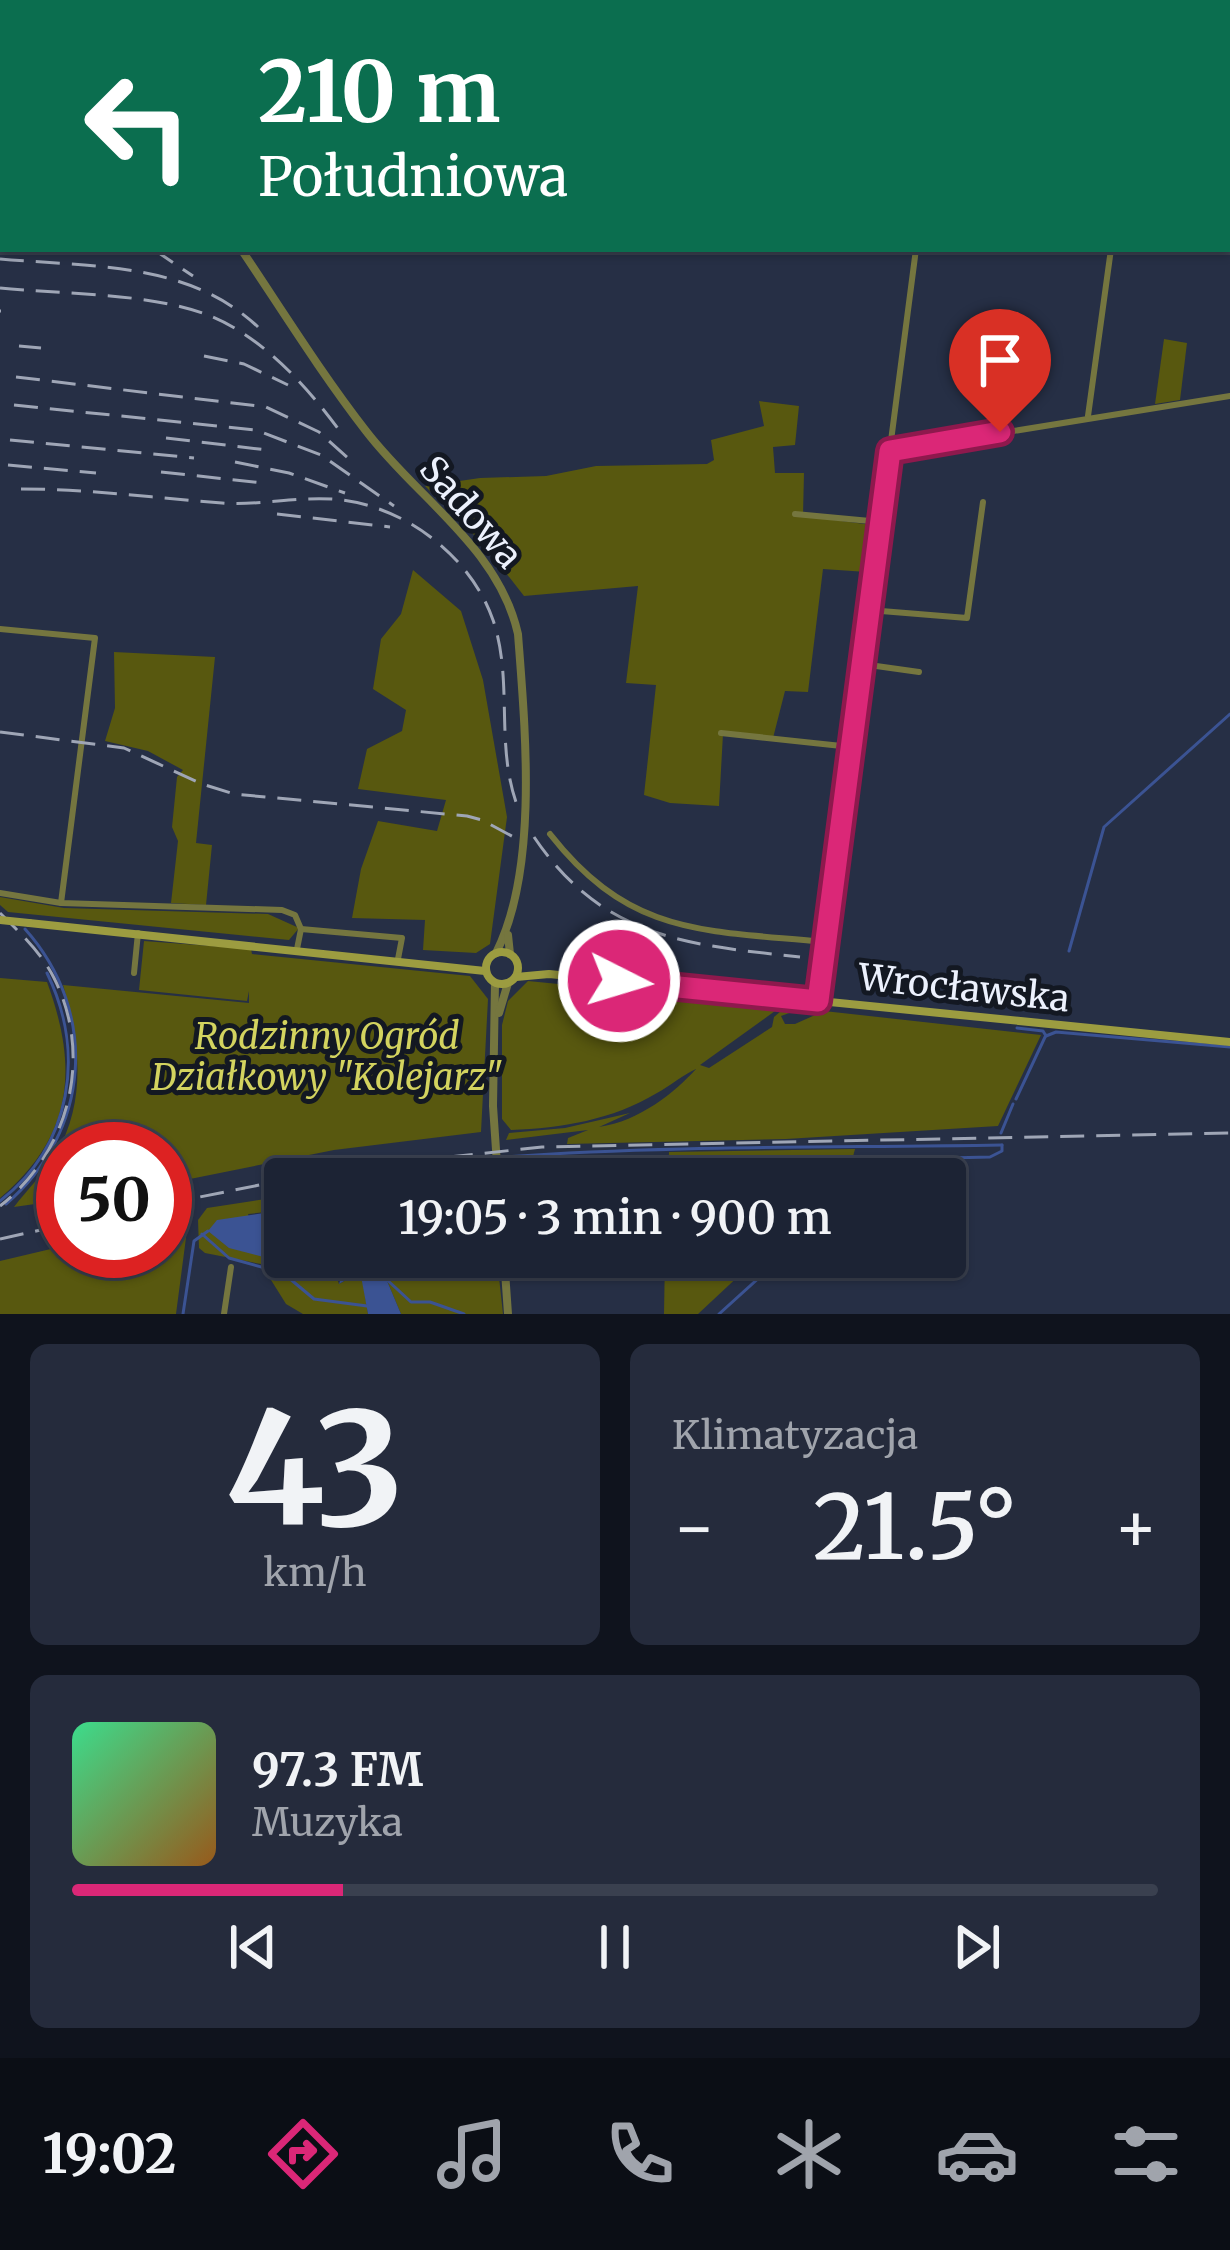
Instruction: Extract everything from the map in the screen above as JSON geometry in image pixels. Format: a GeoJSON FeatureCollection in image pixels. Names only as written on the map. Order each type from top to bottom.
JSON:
{"type":"FeatureCollection","features":[{"type":"Feature","properties":{"kind":"main road"},"geometry":{"type":"LineString","coordinates":[[0,920],[486,966]]}},
{"type":"Feature","properties":{"kind":"main road"},"geometry":{"type":"LineString","coordinates":[[496,952],[511,954],[518,964],[512,980],[495,983],[486,966],[496,952]]}},
{"type":"Feature","properties":{"kind":"main road","name":"Wrocławska"},"geometry":{"type":"LineString","coordinates":[[518,964],[549,974],[1230,1042]]}},
{"type":"Feature","properties":{"kind":"main road","name":"Wrocławska"},"geometry":{"type":"LineString","coordinates":[[512,980],[549,974]]}},
{"type":"Feature","properties":{"kind":"street","name":"Sadowa"},"geometry":{"type":"LineString","coordinates":[[244,252],[367,433],[492,569],[506,594],[518,634],[527,795],[508,928],[511,954]]}},
{"type":"Feature","properties":{"kind":"street"},"geometry":{"type":"LineString","coordinates":[[818,999],[916,252]]}},
{"type":"Feature","properties":{"kind":"street"},"geometry":{"type":"LineString","coordinates":[[1088,416],[1111,252]]}},
{"type":"Feature","properties":{"kind":"street"},"geometry":{"type":"LineString","coordinates":[[890,451],[1230,396]]}},
{"type":"Feature","properties":{"kind":"street"},"geometry":{"type":"LineString","coordinates":[[869,610],[967,618],[983,502]]}},
{"type":"Feature","properties":{"kind":"street"},"geometry":{"type":"LineString","coordinates":[[795,514],[881,522]]}},
{"type":"Feature","properties":{"kind":"street"},"geometry":{"type":"LineString","coordinates":[[0,629],[95,638],[61,903]]}},
{"type":"Feature","properties":{"kind":"street"},"geometry":{"type":"LineString","coordinates":[[862,664],[919,672]]}},
{"type":"Feature","properties":{"kind":"street"},"geometry":{"type":"LineString","coordinates":[[721,733],[851,747]]}},
{"type":"Feature","properties":{"kind":"street"},"geometry":{"type":"LineString","coordinates":[[550,834],[572,863],[629,908],[656,920],[682,928],[825,946]]}},
{"type":"Feature","properties":{"kind":"street"},"geometry":{"type":"LineString","coordinates":[[0,893],[61,903],[281,910],[295,915],[301,928],[297,949]]}},
{"type":"Feature","properties":{"kind":"street"},"geometry":{"type":"LineString","coordinates":[[301,928],[402,938],[398,959]]}},
{"type":"Feature","properties":{"kind":"street","name":"Sadowa"},"geometry":{"type":"LineString","coordinates":[[496,952],[508,928]]}},
{"type":"Feature","properties":{"kind":"street"},"geometry":{"type":"LineString","coordinates":[[134,973],[138,933]]}},
{"type":"Feature","properties":{"kind":"street"},"geometry":{"type":"LineString","coordinates":[[497,1021],[512,980]]}},
{"type":"Feature","properties":{"kind":"street"},"geometry":{"type":"LineString","coordinates":[[495,983],[497,1158]]}},
{"type":"Feature","properties":{"kind":"street"},"geometry":{"type":"LineString","coordinates":[[224,1314],[231,1267]]}},
{"type":"Feature","properties":{"kind":"street"},"geometry":{"type":"LineString","coordinates":[[505,1278],[508,1314]]}},
{"type":"Feature","properties":{"kind":"green space"},"geometry":{"type":"Polygon","coordinates":[[[1164,339],[1187,343],[1180,400],[1155,404],[1164,339]]]}},
{"type":"Feature","properties":{"kind":"green space"},"geometry":{"type":"Polygon","coordinates":[[[759,401],[799,406],[795,445],[773,447],[775,473],[804,473],[803,516],[872,525],[867,572],[823,569],[808,692],[785,691],[773,738],[723,734],[719,806],[670,803],[644,795],[656,685],[626,683],[638,586],[524,596],[484,545],[425,486],[546,476],[596,466],[707,464],[714,460],[711,440],[764,426],[759,401]]]}},
{"type":"Feature","properties":{"kind":"green space"},"geometry":{"type":"Polygon","coordinates":[[[413,570],[461,611],[483,680],[507,817],[490,944],[476,953],[423,950],[425,920],[352,918],[361,869],[378,821],[437,831],[446,800],[358,789],[367,749],[402,731],[406,710],[373,689],[381,639],[401,614],[413,570]]]}},
{"type":"Feature","properties":{"kind":"green space"},"geometry":{"type":"Polygon","coordinates":[[[114,652],[215,657],[196,843],[212,845],[206,905],[171,903],[178,841],[172,827],[177,777],[183,770],[148,751],[105,741],[115,708],[114,652]]]}},
{"type":"Feature","properties":{"kind":"green space"},"geometry":{"type":"Polygon","coordinates":[[[0,897],[64,908],[268,914],[299,928],[289,940],[8,912],[0,905],[0,897]]]}},
{"type":"Feature","properties":{"kind":"green space","name":"Rodzinny Ogród Działkowy \"Kolejarz\""},"geometry":{"type":"Polygon","coordinates":[[[144,941],[470,976],[488,999],[481,1132],[264,1158],[264,1164],[192,1179],[192,1122],[70,1122],[78,1070],[63,985],[249,1003],[249,991],[247,1001],[139,990],[144,941]]]}},
{"type":"Feature","properties":{"kind":"green space"},"geometry":{"type":"Polygon","coordinates":[[[0,978],[47,982],[63,1044],[63,1099],[56,1122],[36,1122],[36,1159],[0,1198],[0,978]]]}},
{"type":"Feature","properties":{"kind":"green space"},"geometry":{"type":"Polygon","coordinates":[[[528,981],[782,1006],[700,1065],[709,1068],[772,1027],[774,1017],[788,1005],[803,1008],[781,1016],[785,1024],[824,1011],[1041,1035],[998,1126],[786,1139],[567,1144],[568,1138],[588,1130],[506,1140],[509,1133],[565,1128],[630,1113],[599,1127],[628,1119],[667,1096],[696,1069],[640,1102],[604,1116],[511,1130],[502,1119],[502,1025],[508,1001],[528,981]]]}},
{"type":"Feature","properties":{"kind":"green space"},"geometry":{"type":"Polygon","coordinates":[[[855,1149],[853,1158],[669,1158],[669,1152],[855,1149]]]}},
{"type":"Feature","properties":{"kind":"green space","name":"Rodzinny Ogród Działkowy \"Kolejarz\""},"geometry":{"type":"Polygon","coordinates":[[[36,1180],[36,1204],[14,1207],[36,1180]]]}},
{"type":"Feature","properties":{"kind":"green space"},"geometry":{"type":"Polygon","coordinates":[[[264,1199],[264,1212],[248,1214],[264,1269],[261,1264],[199,1248],[198,1220],[207,1208],[264,1199]]]}},
{"type":"Feature","properties":{"kind":"green space"},"geometry":{"type":"Polygon","coordinates":[[[36,1252],[36,1278],[181,1278],[176,1314],[0,1314],[0,1261],[36,1252]]]}},
{"type":"Feature","properties":{"kind":"green space"},"geometry":{"type":"Polygon","coordinates":[[[270,1278],[337,1278],[339,1284],[362,1278],[368,1314],[303,1314],[286,1304],[270,1278]]]}},
{"type":"Feature","properties":{"kind":"green space"},"geometry":{"type":"Polygon","coordinates":[[[386,1278],[499,1278],[503,1314],[401,1314],[386,1278]]]}},
{"type":"Feature","properties":{"kind":"green space"},"geometry":{"type":"Polygon","coordinates":[[[665,1278],[737,1278],[698,1314],[664,1314],[665,1278]]]}},
{"type":"Feature","properties":{"kind":"water"},"geometry":{"type":"Polygon","coordinates":[[[264,1213],[264,1257],[229,1248],[208,1231],[217,1220],[264,1213]]]}},
{"type":"Feature","properties":{"kind":"water"},"geometry":{"type":"Polygon","coordinates":[[[361,1278],[386,1278],[401,1314],[368,1314],[361,1278]]]}},
{"type":"Feature","properties":{"kind":"waterway"},"geometry":{"type":"LineString","coordinates":[[1069,951],[1104,827],[1230,714]]}},
{"type":"Feature","properties":{"kind":"waterway"},"geometry":{"type":"LineString","coordinates":[[6,1204],[34,1175],[55,1142],[69,1107],[75,1071],[74,1034],[65,997],[49,962],[25,929]]}},
{"type":"Feature","properties":{"kind":"waterway"},"geometry":{"type":"LineString","coordinates":[[0,1201],[43,1153],[65,1096],[66,1034],[47,973]]}},
{"type":"Feature","properties":{"kind":"waterway"},"geometry":{"type":"LineString","coordinates":[[1017,1028],[1043,1031],[1046,1036],[1056,1032],[1230,1047]]}},
{"type":"Feature","properties":{"kind":"waterway"},"geometry":{"type":"LineString","coordinates":[[1016,1099],[1046,1035]]}},
{"type":"Feature","properties":{"kind":"waterway"},"geometry":{"type":"LineString","coordinates":[[1001,1133],[1013,1104]]}},
{"type":"Feature","properties":{"kind":"waterway"},"geometry":{"type":"LineString","coordinates":[[504,1157],[1002,1145]]}},
{"type":"Feature","properties":{"kind":"waterway"},"geometry":{"type":"LineString","coordinates":[[946,1158],[990,1157],[1002,1151],[1002,1145]]}},
{"type":"Feature","properties":{"kind":"waterway"},"geometry":{"type":"LineString","coordinates":[[183,1314],[194,1241],[208,1231]]}},
{"type":"Feature","properties":{"kind":"waterway"},"geometry":{"type":"LineString","coordinates":[[202,1234],[229,1258],[283,1273],[314,1299],[367,1306]]}},
{"type":"Feature","properties":{"kind":"waterway"},"geometry":{"type":"LineString","coordinates":[[385,1278],[411,1302],[430,1302],[464,1314]]}},
{"type":"Feature","properties":{"kind":"waterway"},"geometry":{"type":"LineString","coordinates":[[719,1314],[759,1278]]}},
{"type":"Feature","properties":{"kind":"railway"},"geometry":{"type":"LineString","coordinates":[[157,252],[193,276]]}},
{"type":"Feature","properties":{"kind":"railway"},"geometry":{"type":"LineString","coordinates":[[0,259],[103,267],[169,279],[231,305],[258,327]]}},
{"type":"Feature","properties":{"kind":"railway"},"geometry":{"type":"LineString","coordinates":[[0,288],[132,298],[205,314],[263,348],[339,430]]}},
{"type":"Feature","properties":{"kind":"railway"},"geometry":{"type":"LineString","coordinates":[[19,346],[41,348]]}},
{"type":"Feature","properties":{"kind":"railway"},"geometry":{"type":"LineString","coordinates":[[204,356],[244,364],[288,385]]}},
{"type":"Feature","properties":{"kind":"railway"},"geometry":{"type":"LineString","coordinates":[[16,377],[266,407],[319,432],[349,459]]}},
{"type":"Feature","properties":{"kind":"railway"},"geometry":{"type":"LineString","coordinates":[[14,405],[256,430],[321,455],[394,506]]}},
{"type":"Feature","properties":{"kind":"railway"},"geometry":{"type":"LineString","coordinates":[[166,438],[267,450]]}},
{"type":"Feature","properties":{"kind":"railway"},"geometry":{"type":"LineString","coordinates":[[10,440],[194,458]]}},
{"type":"Feature","properties":{"kind":"railway"},"geometry":{"type":"LineString","coordinates":[[235,462],[289,473],[345,493]]}},
{"type":"Feature","properties":{"kind":"railway"},"geometry":{"type":"LineString","coordinates":[[8,465],[96,473]]}},
{"type":"Feature","properties":{"kind":"railway"},"geometry":{"type":"LineString","coordinates":[[161,472],[263,483]]}},
{"type":"Feature","properties":{"kind":"railway"},"geometry":{"type":"LineString","coordinates":[[21,489],[237,504],[342,500],[390,513],[413,525],[453,556],[483,597],[493,620],[502,667],[507,763],[519,810]]}},
{"type":"Feature","properties":{"kind":"railway"},"geometry":{"type":"LineString","coordinates":[[277,514],[390,527]]}},
{"type":"Feature","properties":{"kind":"railway"},"geometry":{"type":"LineString","coordinates":[[0,732],[124,748],[234,794],[467,816],[519,840]]}},
{"type":"Feature","properties":{"kind":"railway"},"geometry":{"type":"LineString","coordinates":[[534,837],[561,871],[619,917],[685,941],[800,957]]}},
{"type":"Feature","properties":{"kind":"railway"},"geometry":{"type":"LineString","coordinates":[[0,913],[54,978],[66,1008],[73,1071],[58,1131],[43,1159],[0,1206]]}},
{"type":"Feature","properties":{"kind":"railway"},"geometry":{"type":"LineString","coordinates":[[192,1199],[339,1169],[542,1147],[1230,1133]]}},
{"type":"Feature","properties":{"kind":"railway"},"geometry":{"type":"LineString","coordinates":[[0,1239],[36,1231]]}},
{"type":"Feature","properties":{"kind":"route"},"geometry":{"type":"LineString","coordinates":[[619,981],[818,1001],[890,451],[1000,432]]}}]}
